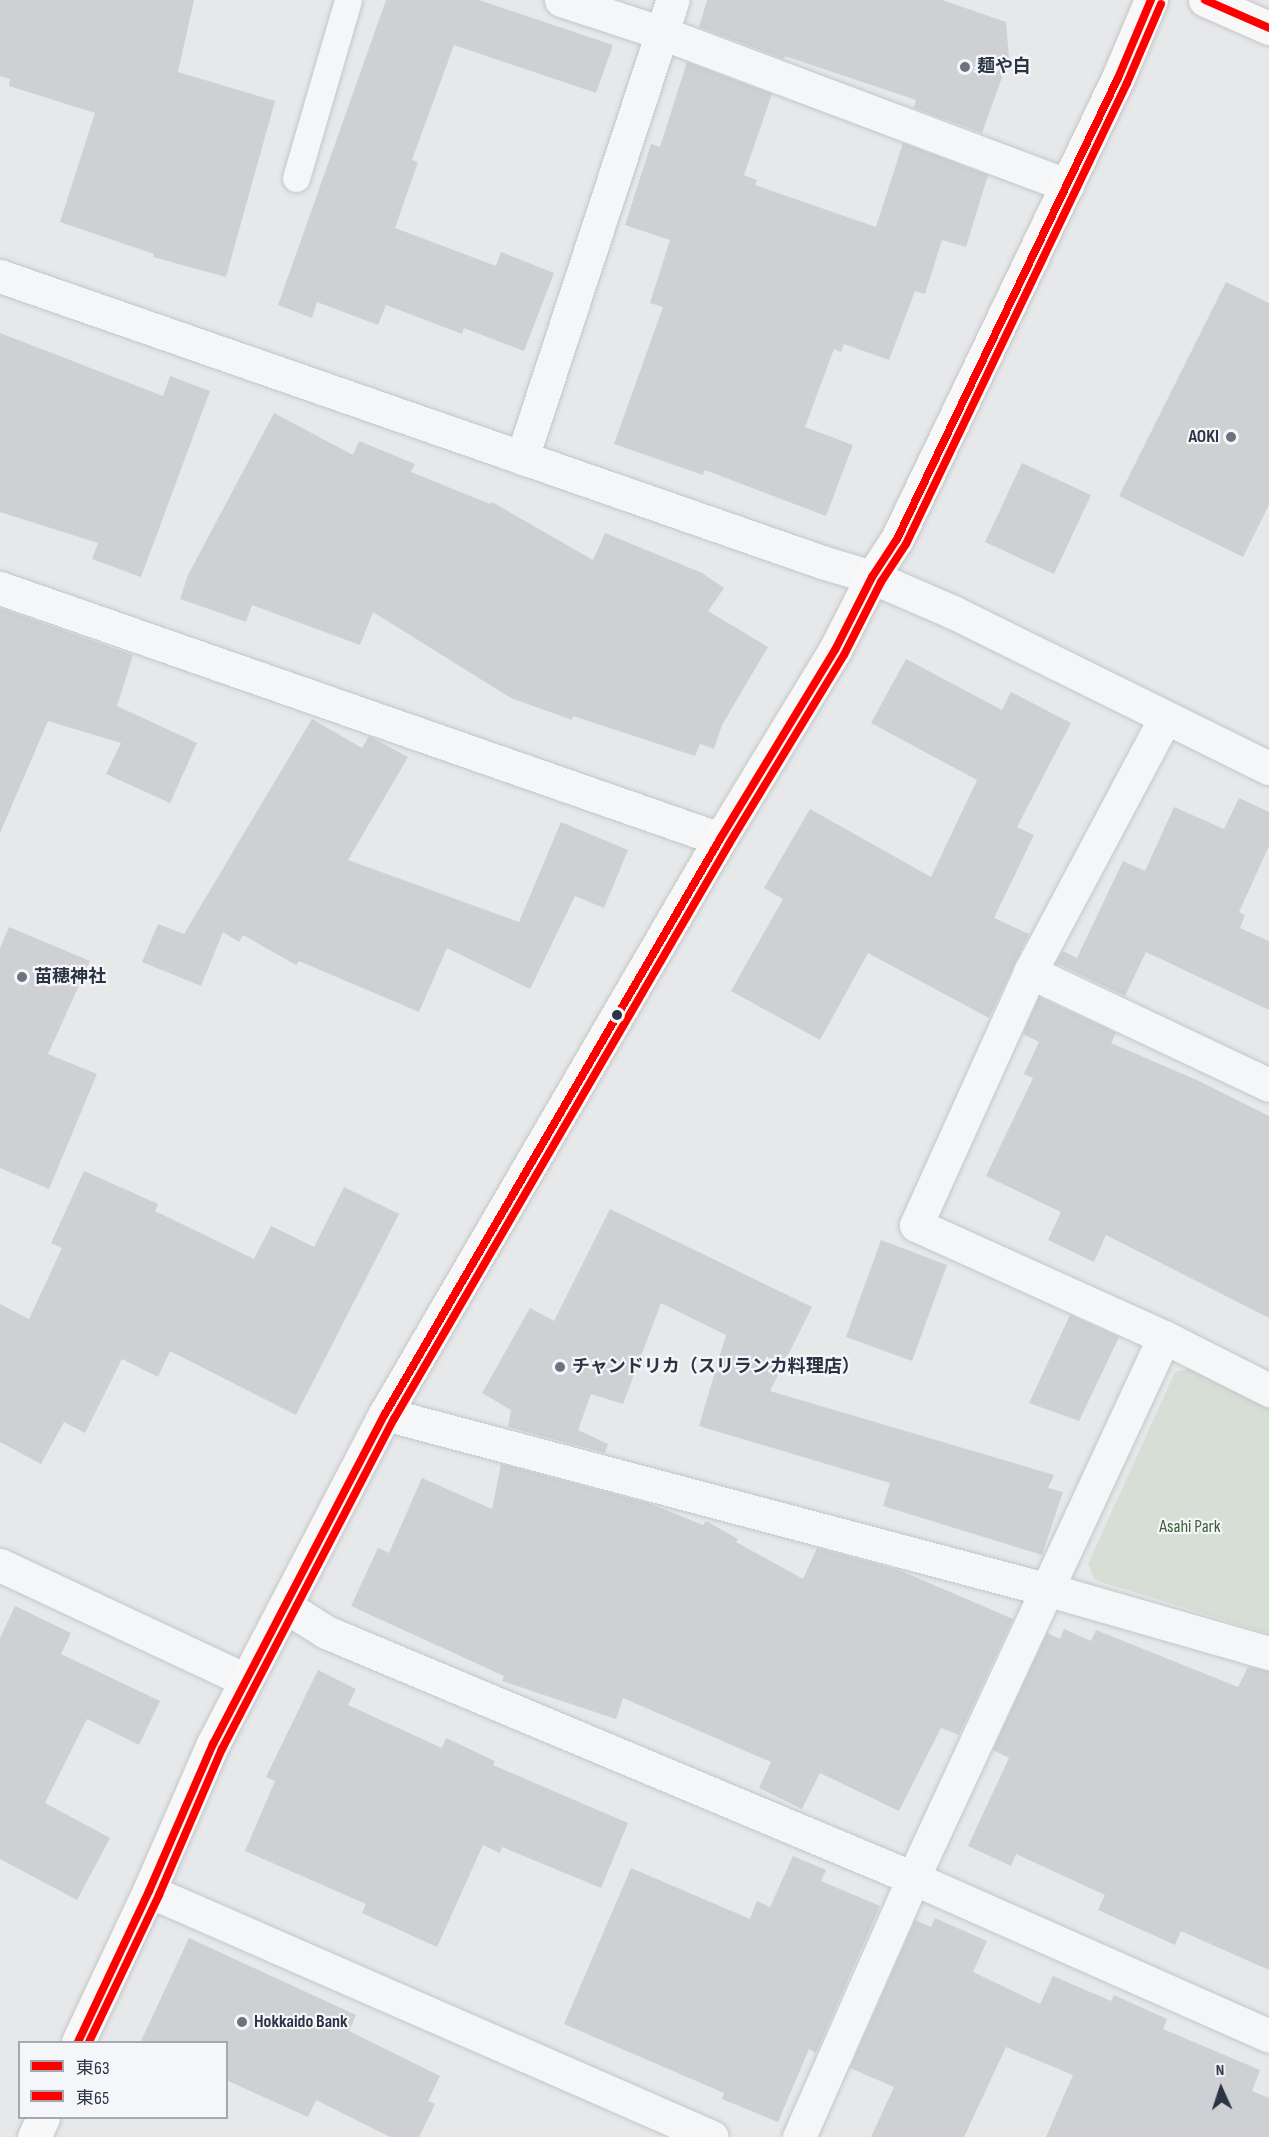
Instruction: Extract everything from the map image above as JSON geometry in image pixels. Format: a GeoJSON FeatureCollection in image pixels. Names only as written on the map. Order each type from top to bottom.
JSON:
{"type":"FeatureCollection","features":[{"type":"Feature","properties":{"kind":"street"},"geometry":{"type":"LineString","coordinates":[[561,0],[662,33],[1067,185]]}},
{"type":"Feature","properties":{"kind":"street"},"geometry":{"type":"LineString","coordinates":[[522,458],[674,0]]}},
{"type":"Feature","properties":{"kind":"street"},"geometry":{"type":"LineString","coordinates":[[79,2041],[244,1680],[385,1414],[720,839],[836,650],[872,577],[897,539],[1119,78],[1150,0]]}},
{"type":"Feature","properties":{"kind":"street"},"geometry":{"type":"LineString","coordinates":[[1205,0],[1269,28]]}},
{"type":"Feature","properties":{"kind":"street"},"geometry":{"type":"LineString","coordinates":[[0,276],[872,577],[955,613],[1269,768]]}},
{"type":"Feature","properties":{"kind":"street"},"geometry":{"type":"LineString","coordinates":[[0,588],[720,839]]}},
{"type":"Feature","properties":{"kind":"street"},"geometry":{"type":"LineString","coordinates":[[1165,718],[1030,972],[916,1225],[1164,1337],[1269,1390]]}},
{"type":"Feature","properties":{"kind":"street"},"geometry":{"type":"LineString","coordinates":[[1030,972],[1269,1085]]}},
{"type":"Feature","properties":{"kind":"street"},"geometry":{"type":"LineString","coordinates":[[799,2137],[913,1878],[1049,1590],[1164,1337]]}},
{"type":"Feature","properties":{"kind":"street"},"geometry":{"type":"LineString","coordinates":[[385,1414],[1049,1590],[1269,1653]]}},
{"type":"Feature","properties":{"kind":"street"},"geometry":{"type":"LineString","coordinates":[[4,1576],[244,1680]]}},
{"type":"Feature","properties":{"kind":"street"},"geometry":{"type":"LineString","coordinates":[[285,1606],[326,1632],[913,1878],[1269,2036]]}},
{"type":"Feature","properties":{"kind":"street"},"geometry":{"type":"LineString","coordinates":[[149,1891],[712,2137]]}},
{"type":"Feature","properties":{"kind":"street"},"geometry":{"type":"LineString","coordinates":[[33,2137],[42,2119]]}},
{"type":"Feature","properties":{"kind":"lane"},"geometry":{"type":"LineString","coordinates":[[296,178],[348,0]]}},
{"type":"Feature","properties":{"kind":"green space","name":"Asahi Park"},"geometry":{"type":"Polygon","coordinates":[[[1192,1368],[1269,1406],[1269,1634],[1095,1580],[1088,1564],[1175,1372],[1192,1368]]]}},
{"type":"Feature","properties":{"kind":"building"},"geometry":{"type":"Polygon","coordinates":[[[0,0],[194,0],[178,72],[275,101],[226,277],[153,257],[154,254],[60,222],[95,113],[9,86],[10,79],[0,76],[0,0]]]}},
{"type":"Feature","properties":{"kind":"building"},"geometry":{"type":"Polygon","coordinates":[[[386,0],[479,0],[613,45],[596,93],[454,45],[412,160],[418,162],[395,228],[496,266],[501,252],[554,273],[524,351],[464,328],[462,334],[386,305],[378,325],[317,302],[312,318],[278,305],[386,0]]]}},
{"type":"Feature","properties":{"kind":"building"},"geometry":{"type":"Polygon","coordinates":[[[707,0],[942,0],[1006,22],[1009,58],[982,133],[914,108],[916,100],[785,56],[784,59],[699,27],[707,0]]]}},
{"type":"Feature","properties":{"kind":"building"},"geometry":{"type":"Polygon","coordinates":[[[687,62],[772,94],[744,175],[757,180],[755,185],[876,227],[903,143],[988,175],[966,247],[942,240],[925,294],[915,291],[889,360],[844,344],[841,352],[834,349],[805,427],[853,445],[826,516],[705,470],[703,475],[614,444],[663,307],[650,303],[670,240],[625,225],[651,144],[660,147],[687,62]]]}},
{"type":"Feature","properties":{"kind":"building"},"geometry":{"type":"Polygon","coordinates":[[[1226,282],[1269,303],[1269,505],[1243,557],[1119,496],[1226,282]]]}},
{"type":"Feature","properties":{"kind":"building"},"geometry":{"type":"Polygon","coordinates":[[[0,333],[163,396],[170,376],[210,391],[141,577],[92,559],[98,543],[0,512],[0,333]]]}},
{"type":"Feature","properties":{"kind":"building"},"geometry":{"type":"Polygon","coordinates":[[[274,413],[353,455],[359,441],[415,464],[411,472],[490,504],[492,502],[593,560],[605,533],[702,573],[724,588],[708,611],[768,647],[722,725],[714,749],[700,744],[695,756],[573,716],[572,720],[511,698],[373,612],[360,645],[252,605],[246,622],[180,599],[188,575],[274,413]]]}},
{"type":"Feature","properties":{"kind":"building"},"geometry":{"type":"Polygon","coordinates":[[[1022,463],[1091,495],[1054,574],[985,542],[1022,463]]]}},
{"type":"Feature","properties":{"kind":"building"},"geometry":{"type":"Polygon","coordinates":[[[0,608],[133,655],[117,706],[197,743],[170,803],[106,774],[121,743],[48,721],[0,833],[0,608]]]}},
{"type":"Feature","properties":{"kind":"building"},"geometry":{"type":"Polygon","coordinates":[[[906,659],[1002,710],[1011,692],[1071,723],[1017,827],[1034,835],[994,918],[1029,934],[989,1018],[868,953],[820,1040],[731,991],[783,899],[764,888],[810,809],[931,877],[977,780],[871,723],[906,659]]]}},
{"type":"Feature","properties":{"kind":"building"},"geometry":{"type":"Polygon","coordinates":[[[312,719],[362,748],[369,736],[408,757],[348,860],[519,922],[561,822],[628,850],[604,908],[575,896],[530,989],[447,948],[419,1012],[299,961],[296,965],[243,935],[239,942],[223,932],[201,986],[142,962],[158,924],[184,934],[312,719]]]}},
{"type":"Feature","properties":{"kind":"building"},"geometry":{"type":"Polygon","coordinates":[[[1239,798],[1269,812],[1269,846],[1239,912],[1245,915],[1240,928],[1269,941],[1269,1010],[1146,952],[1125,996],[1056,963],[1063,951],[1077,958],[1123,861],[1145,871],[1174,807],[1224,829],[1239,798]]]}},
{"type":"Feature","properties":{"kind":"building"},"geometry":{"type":"Polygon","coordinates":[[[9,927],[90,961],[48,1054],[97,1074],[49,1189],[0,1168],[0,948],[9,927]]]}},
{"type":"Feature","properties":{"kind":"building"},"geometry":{"type":"Polygon","coordinates":[[[1039,997],[1116,1033],[1111,1043],[1199,1081],[1269,1116],[1269,1318],[1106,1235],[1094,1262],[1048,1240],[1061,1212],[986,1176],[1033,1078],[1024,1074],[1039,1042],[1023,1034],[1039,997]]]}},
{"type":"Feature","properties":{"kind":"building"},"geometry":{"type":"Polygon","coordinates":[[[84,1171],[158,1204],[155,1211],[254,1259],[271,1226],[314,1247],[344,1187],[399,1214],[296,1415],[170,1351],[158,1377],[122,1359],[85,1433],[64,1422],[41,1464],[0,1442],[0,1304],[29,1319],[62,1248],[51,1243],[84,1171]]]}},
{"type":"Feature","properties":{"kind":"building"},"geometry":{"type":"Polygon","coordinates":[[[610,1209],[812,1307],[770,1391],[1054,1475],[1048,1488],[1063,1492],[1042,1555],[883,1506],[890,1483],[699,1426],[726,1335],[661,1303],[623,1404],[591,1394],[578,1430],[608,1444],[605,1453],[508,1427],[511,1410],[482,1393],[530,1308],[554,1321],[610,1209]]]}},
{"type":"Feature","properties":{"kind":"building"},"geometry":{"type":"Polygon","coordinates":[[[881,1240],[947,1265],[912,1361],[846,1337],[881,1240]]]}},
{"type":"Feature","properties":{"kind":"building"},"geometry":{"type":"Polygon","coordinates":[[[1070,1315],[1119,1337],[1079,1421],[1029,1403],[1070,1315]]]}},
{"type":"Feature","properties":{"kind":"building"},"geometry":{"type":"Polygon","coordinates":[[[501,1464],[651,1504],[703,1525],[706,1521],[738,1539],[736,1542],[803,1579],[817,1548],[899,1570],[1013,1619],[959,1735],[941,1728],[899,1811],[820,1773],[802,1809],[759,1788],[771,1762],[623,1698],[616,1719],[502,1681],[504,1676],[351,1606],[378,1548],[389,1553],[422,1478],[492,1509],[501,1464]]]}},
{"type":"Feature","properties":{"kind":"building"},"geometry":{"type":"Polygon","coordinates":[[[15,1606],[71,1633],[61,1654],[160,1701],[139,1745],[87,1719],[45,1803],[110,1838],[77,1900],[0,1859],[0,1638],[15,1606]]]}},
{"type":"Feature","properties":{"kind":"building"},"geometry":{"type":"Polygon","coordinates":[[[1064,1629],[1091,1641],[1096,1630],[1238,1687],[1248,1667],[1269,1671],[1269,1970],[1181,1931],[1175,1945],[1098,1910],[1105,1895],[1016,1854],[1011,1866],[968,1846],[1009,1758],[993,1750],[1047,1633],[1060,1639],[1064,1629]]]}},
{"type":"Feature","properties":{"kind":"building"},"geometry":{"type":"Polygon","coordinates":[[[318,1670],[356,1689],[348,1705],[442,1748],[446,1738],[495,1761],[493,1765],[628,1823],[601,1888],[502,1847],[500,1853],[483,1845],[437,1947],[362,1913],[366,1904],[245,1851],[275,1781],[266,1777],[318,1670]]]}},
{"type":"Feature","properties":{"kind":"building"},"geometry":{"type":"Polygon","coordinates":[[[793,1856],[826,1870],[821,1881],[880,1906],[816,2053],[809,2049],[778,2122],[722,2099],[724,2093],[564,2024],[631,1868],[750,1919],[757,1901],[770,1907],[793,1856]]]}},
{"type":"Feature","properties":{"kind":"building"},"geometry":{"type":"Polygon","coordinates":[[[935,1918],[987,1941],[973,1972],[1040,2004],[1053,1976],[1111,2001],[1114,1995],[1167,2019],[1163,2029],[1260,2070],[1252,2091],[1269,2098],[1269,2137],[1046,2137],[1073,2075],[1006,2047],[964,2137],[871,2137],[894,2087],[850,2068],[915,1920],[931,1927],[935,1918]]]}},
{"type":"Feature","properties":{"kind":"building"},"geometry":{"type":"Polygon","coordinates":[[[189,1938],[356,2015],[349,2031],[440,2076],[428,2101],[435,2104],[419,2137],[390,2137],[316,2100],[308,2117],[228,2081],[228,2041],[141,2041],[189,1938]]]}},
{"type":"Feature","properties":{"kind":"transit line","name":"東63"},"geometry":{"type":"LineString","coordinates":[[78,2041],[149,1891],[213,1744],[385,1414],[720,839],[835,650],[872,577],[897,539],[1118,78],[1151,0]]}},
{"type":"Feature","properties":{"kind":"transit line","name":"東63"},"geometry":{"type":"LineString","coordinates":[[1205,0],[1269,28]]}},
{"type":"Feature","properties":{"kind":"transit line","name":"東65"},"geometry":{"type":"LineString","coordinates":[[89,2041],[159,1895],[222,1749],[394,1419],[729,844],[844,655],[881,582],[906,544],[1127,83],[1161,4]]}},
{"type":"Feature","properties":{"kind":"place","name":"麺や白"},"geometry":{"type":"Point","coordinates":[965,67]}},
{"type":"Feature","properties":{"kind":"place","name":"AOKI"},"geometry":{"type":"Point","coordinates":[1231,437]}},
{"type":"Feature","properties":{"kind":"place","name":"苗穂神社"},"geometry":{"type":"Point","coordinates":[22,977]}},
{"type":"Feature","properties":{"kind":"place","name":"チャンドリカ（スリランカ料理店）"},"geometry":{"type":"Point","coordinates":[560,1367]}},
{"type":"Feature","properties":{"kind":"place","name":"Hokkaido Bank"},"geometry":{"type":"Point","coordinates":[242,2022]}}]}
